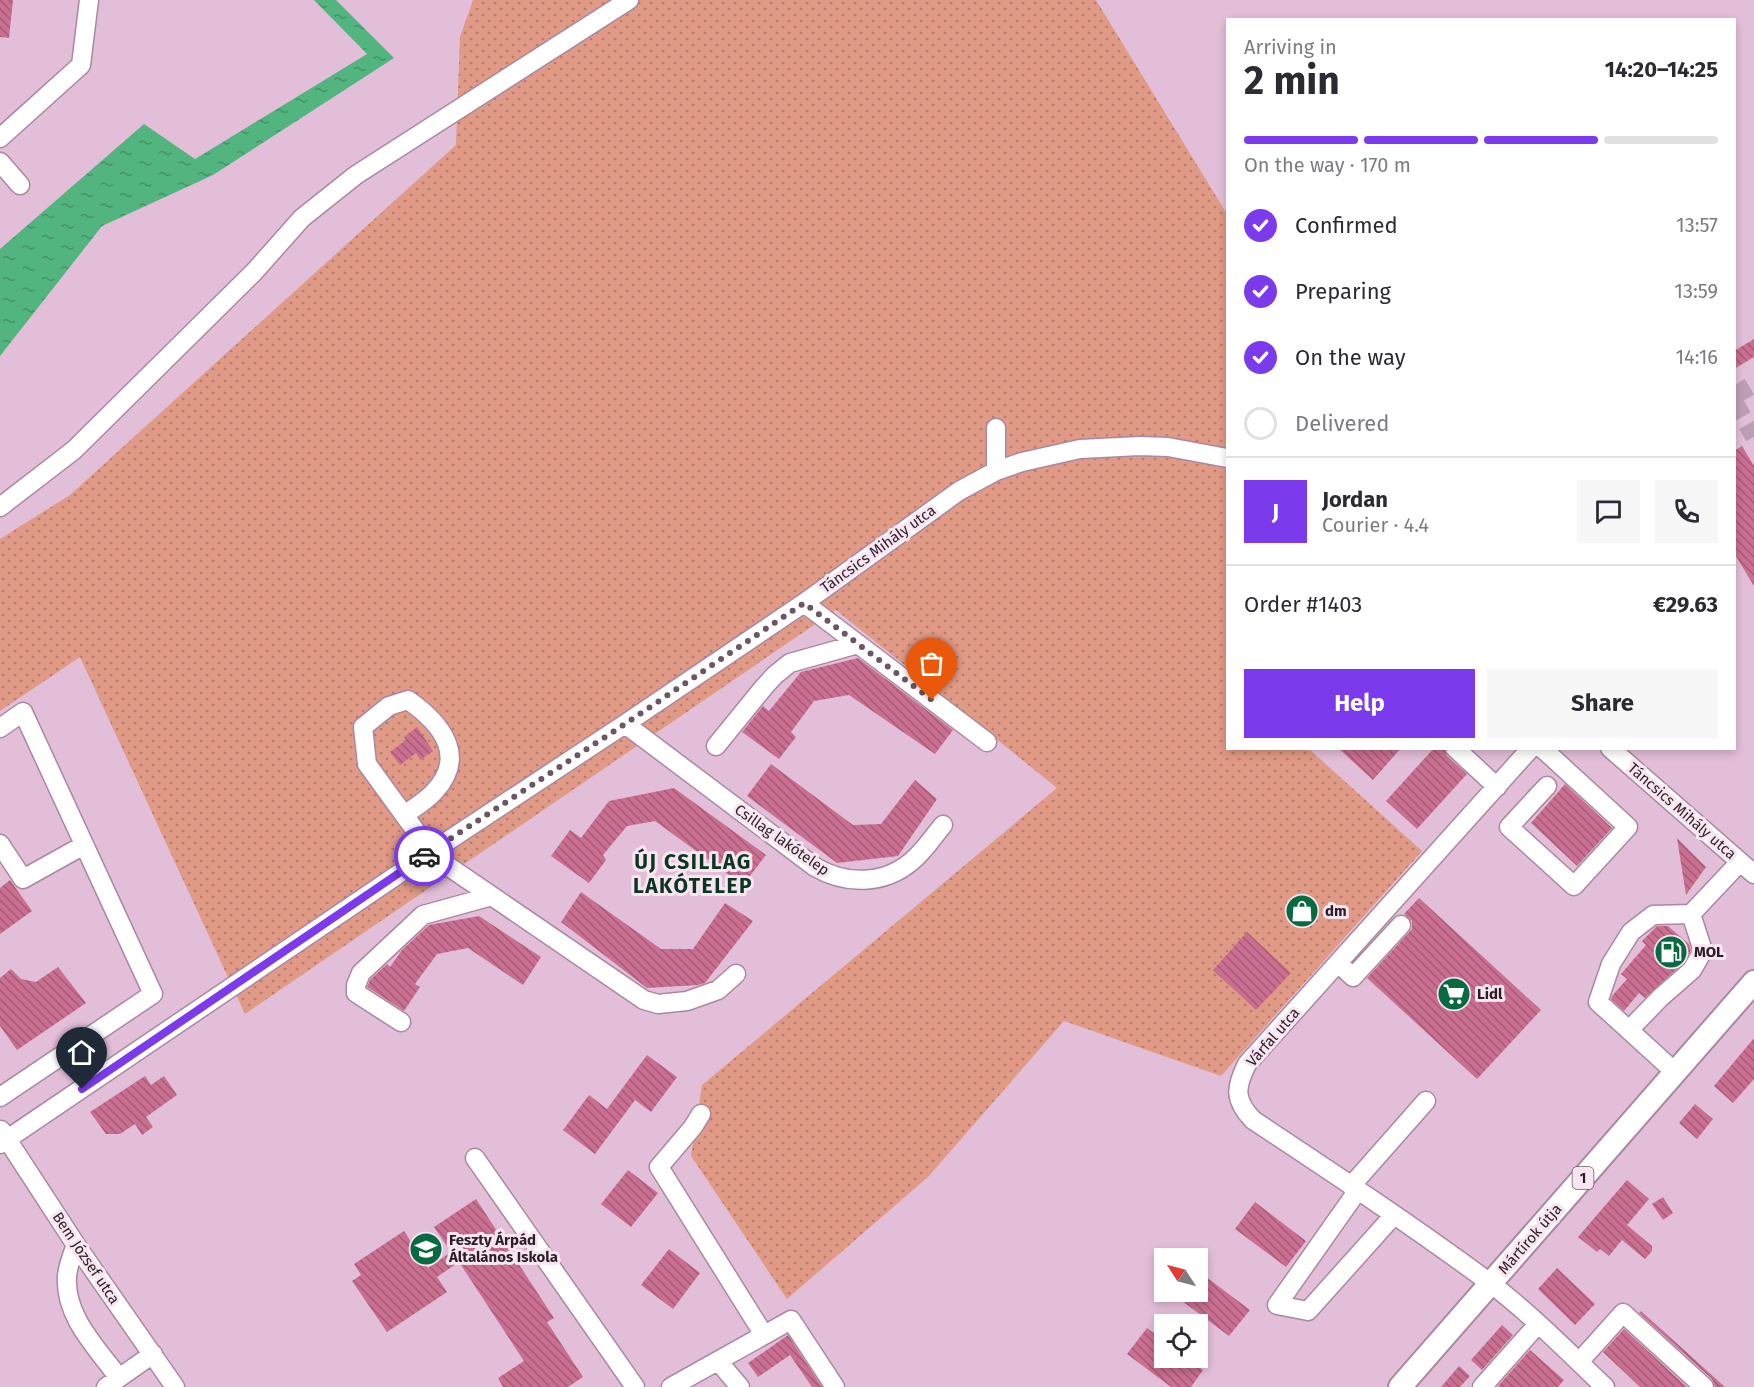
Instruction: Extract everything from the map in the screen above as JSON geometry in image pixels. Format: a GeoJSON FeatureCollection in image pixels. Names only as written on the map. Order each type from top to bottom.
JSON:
{"type":"FeatureCollection","features":[{"type":"Feature","properties":{"kind":"main road","name":"Mártírok útja"},"geometry":{"type":"LineString","coordinates":[[1400,1387],[1754,982]]}},
{"type":"Feature","properties":{"kind":"street"},"geometry":{"type":"LineString","coordinates":[[0,138],[81,65],[89,0]]}},
{"type":"Feature","properties":{"kind":"street"},"geometry":{"type":"LineString","coordinates":[[0,507],[74,450],[254,272],[302,218],[356,175],[630,0]]}},
{"type":"Feature","properties":{"kind":"street"},"geometry":{"type":"LineString","coordinates":[[0,162],[20,185]]}},
{"type":"Feature","properties":{"kind":"street"},"geometry":{"type":"LineString","coordinates":[[996,428],[996,471]]}},
{"type":"Feature","properties":{"kind":"street","name":"Táncsics Mihály utca"},"geometry":{"type":"LineString","coordinates":[[2,1137],[625,724],[804,603],[959,491],[996,471],[1022,462],[1058,453],[1107,447],[1168,447],[1226,459]]}},
{"type":"Feature","properties":{"kind":"street"},"geometry":{"type":"LineString","coordinates":[[804,603],[987,742]]}},
{"type":"Feature","properties":{"kind":"street"},"geometry":{"type":"LineString","coordinates":[[716,746],[764,687],[790,663],[858,644]]}},
{"type":"Feature","properties":{"kind":"street"},"geometry":{"type":"LineString","coordinates":[[404,815],[434,794],[446,776],[451,761],[450,752],[441,730],[426,712],[408,700],[389,706],[363,727],[367,764],[404,815],[431,852],[442,862],[644,1000],[658,1004],[687,1001],[718,990],[736,974]]}},
{"type":"Feature","properties":{"kind":"street"},"geometry":{"type":"LineString","coordinates":[[0,728],[23,712],[153,994],[0,1098]]}},
{"type":"Feature","properties":{"kind":"street","name":"Csillag lakótelep"},"geometry":{"type":"LineString","coordinates":[[625,724],[828,875],[850,880],[865,880],[897,871],[921,853],[943,825]]}},
{"type":"Feature","properties":{"kind":"street"},"geometry":{"type":"LineString","coordinates":[[1457,750],[1497,786]]}},
{"type":"Feature","properties":{"kind":"street","name":"Várfal utca"},"geometry":{"type":"LineString","coordinates":[[1529,750],[1247,1064],[1239,1080],[1238,1091],[1244,1111],[1253,1120],[1355,1188],[1490,1284],[1579,1362],[1598,1385]]}},
{"type":"Feature","properties":{"kind":"street"},"geometry":{"type":"LineString","coordinates":[[1544,750],[1628,827],[1574,886],[1509,827],[1547,786]]}},
{"type":"Feature","properties":{"kind":"street","name":"Táncsics Mihály utca"},"geometry":{"type":"LineString","coordinates":[[1612,750],[1747,868]]}},
{"type":"Feature","properties":{"kind":"street"},"geometry":{"type":"LineString","coordinates":[[0,844],[23,879],[84,845]]}},
{"type":"Feature","properties":{"kind":"street"},"geometry":{"type":"LineString","coordinates":[[1676,1073],[1598,1002],[1611,964],[1631,932],[1653,915],[1691,914],[1747,868]]}},
{"type":"Feature","properties":{"kind":"street"},"geometry":{"type":"LineString","coordinates":[[401,1022],[356,993],[356,985],[361,973],[423,915],[492,896]]}},
{"type":"Feature","properties":{"kind":"street"},"geometry":{"type":"LineString","coordinates":[[1629,1030],[1661,997],[1692,970],[1703,951],[1691,914]]}},
{"type":"Feature","properties":{"kind":"street"},"geometry":{"type":"LineString","coordinates":[[1338,963],[1353,977],[1401,925]]}},
{"type":"Feature","properties":{"kind":"street"},"geometry":{"type":"LineString","coordinates":[[1394,1215],[1308,1311],[1277,1305],[1355,1188],[1426,1101]]}},
{"type":"Feature","properties":{"kind":"street"},"geometry":{"type":"LineString","coordinates":[[701,1114],[693,1127],[659,1167],[764,1335]]}},
{"type":"Feature","properties":{"kind":"street","name":"Bem József utca"},"geometry":{"type":"LineString","coordinates":[[2,1137],[175,1387]]}},
{"type":"Feature","properties":{"kind":"street"},"geometry":{"type":"LineString","coordinates":[[475,1158],[635,1387]]}},
{"type":"Feature","properties":{"kind":"street"},"geometry":{"type":"LineString","coordinates":[[76,1245],[67,1277],[70,1303],[78,1322],[113,1383],[153,1354]]}},
{"type":"Feature","properties":{"kind":"street"},"geometry":{"type":"LineString","coordinates":[[1579,1362],[1623,1313],[1704,1387]]}},
{"type":"Feature","properties":{"kind":"street"},"geometry":{"type":"LineString","coordinates":[[671,1387],[790,1320],[835,1387]]}},
{"type":"Feature","properties":{"kind":"street"},"geometry":{"type":"LineString","coordinates":[[1482,1387],[1538,1324]]}},
{"type":"Feature","properties":{"kind":"street"},"geometry":{"type":"LineString","coordinates":[[718,1361],[740,1387]]}},
{"type":"Feature","properties":{"kind":"shaded area"},"geometry":{"type":"Polygon","coordinates":[[[473,0],[1096,0],[1226,212],[1226,750],[1310,750],[1422,851],[1221,1076],[1064,1021],[928,1177],[787,1299],[691,1156],[702,1085],[1057,788],[836,610],[245,1014],[80,657],[0,711],[0,539],[70,495],[456,145],[460,37],[473,0]]]}},
{"type":"Feature","properties":{"kind":"water"},"geometry":{"type":"Polygon","coordinates":[[[314,0],[336,0],[394,58],[213,175],[102,226],[0,356],[0,249],[144,124],[195,159],[367,54],[314,0]]]}},
{"type":"Feature","properties":{"kind":"building"},"geometry":{"type":"Polygon","coordinates":[[[0,0],[13,0],[9,38],[0,37],[0,0]]]}},
{"type":"Feature","properties":{"kind":"building"},"geometry":{"type":"Polygon","coordinates":[[[1754,339],[1754,357],[1736,368],[1736,350],[1754,339]]]}},
{"type":"Feature","properties":{"kind":"building"},"geometry":{"type":"Polygon","coordinates":[[[1742,446],[1754,466],[1754,586],[1736,556],[1736,450],[1742,446]]]}},
{"type":"Feature","properties":{"kind":"building"},"geometry":{"type":"Polygon","coordinates":[[[858,658],[953,730],[935,754],[849,695],[814,701],[791,732],[796,737],[779,759],[742,732],[763,706],[769,711],[801,672],[858,658]]]}},
{"type":"Feature","properties":{"kind":"building"},"geometry":{"type":"Polygon","coordinates":[[[417,727],[433,751],[420,760],[416,753],[400,765],[390,752],[406,740],[404,737],[417,727]]]}},
{"type":"Feature","properties":{"kind":"building"},"geometry":{"type":"Polygon","coordinates":[[[1340,750],[1399,750],[1373,780],[1340,750]]]}},
{"type":"Feature","properties":{"kind":"building"},"geometry":{"type":"Polygon","coordinates":[[[1432,750],[1445,750],[1447,756],[1467,774],[1417,829],[1386,801],[1432,750]]]}},
{"type":"Feature","properties":{"kind":"building"},"geometry":{"type":"Polygon","coordinates":[[[771,764],[853,825],[881,824],[915,780],[937,799],[898,856],[837,863],[747,796],[771,764]]]}},
{"type":"Feature","properties":{"kind":"building"},"geometry":{"type":"Polygon","coordinates":[[[1565,784],[1612,828],[1577,866],[1531,823],[1565,784]]]}},
{"type":"Feature","properties":{"kind":"building"},"geometry":{"type":"Polygon","coordinates":[[[674,788],[766,855],[743,885],[655,821],[627,826],[603,855],[606,860],[589,883],[551,856],[570,830],[581,838],[609,801],[674,788]]]}},
{"type":"Feature","properties":{"kind":"building"},"geometry":{"type":"Polygon","coordinates":[[[1677,838],[1706,867],[1686,895],[1677,838]]]}},
{"type":"Feature","properties":{"kind":"building"},"geometry":{"type":"Polygon","coordinates":[[[10,880],[32,911],[0,934],[0,888],[10,880]]]}},
{"type":"Feature","properties":{"kind":"building"},"geometry":{"type":"Polygon","coordinates":[[[581,892],[661,949],[693,949],[725,903],[753,921],[705,983],[647,988],[561,922],[581,892]]]}},
{"type":"Feature","properties":{"kind":"building","name":"Lidl"},"geometry":{"type":"Polygon","coordinates":[[[1419,898],[1541,1010],[1477,1079],[1367,978],[1412,929],[1412,921],[1404,914],[1419,898]]]}},
{"type":"Feature","properties":{"kind":"building"},"geometry":{"type":"Polygon","coordinates":[[[479,916],[541,957],[523,985],[468,948],[437,954],[415,984],[420,987],[404,1011],[367,987],[370,980],[387,964],[390,967],[402,950],[429,925],[479,916]]]}},
{"type":"Feature","properties":{"kind":"building"},"geometry":{"type":"Polygon","coordinates":[[[1657,926],[1668,926],[1689,944],[1691,950],[1683,963],[1645,998],[1639,993],[1624,1011],[1611,999],[1612,996],[1627,979],[1621,974],[1646,945],[1642,941],[1657,926]]]}},
{"type":"Feature","properties":{"kind":"building"},"geometry":{"type":"Polygon","coordinates":[[[1247,932],[1291,973],[1256,1010],[1213,970],[1247,932]]]}},
{"type":"Feature","properties":{"kind":"building"},"geometry":{"type":"Polygon","coordinates":[[[58,967],[86,1003],[17,1050],[0,1026],[0,978],[11,969],[21,979],[36,982],[58,967]]]}},
{"type":"Feature","properties":{"kind":"building"},"geometry":{"type":"Polygon","coordinates":[[[1754,1038],[1754,1079],[1733,1103],[1714,1086],[1754,1038]]]}},
{"type":"Feature","properties":{"kind":"building"},"geometry":{"type":"Polygon","coordinates":[[[647,1055],[677,1077],[651,1112],[635,1100],[595,1154],[563,1130],[589,1095],[607,1109],[647,1055]]]}},
{"type":"Feature","properties":{"kind":"building"},"geometry":{"type":"Polygon","coordinates":[[[145,1076],[151,1085],[164,1076],[177,1095],[146,1117],[153,1127],[142,1135],[135,1124],[120,1134],[106,1134],[90,1112],[145,1076]]]}},
{"type":"Feature","properties":{"kind":"building"},"geometry":{"type":"Polygon","coordinates":[[[1695,1104],[1713,1119],[1697,1139],[1679,1123],[1695,1104]]]}},
{"type":"Feature","properties":{"kind":"building"},"geometry":{"type":"Polygon","coordinates":[[[628,1170],[658,1193],[631,1227],[601,1204],[628,1170]]]}},
{"type":"Feature","properties":{"kind":"building"},"geometry":{"type":"Polygon","coordinates":[[[1627,1180],[1649,1199],[1627,1225],[1652,1246],[1652,1251],[1645,1259],[1622,1240],[1609,1256],[1600,1249],[1597,1252],[1578,1237],[1627,1180]]]}},
{"type":"Feature","properties":{"kind":"building"},"geometry":{"type":"Polygon","coordinates":[[[1663,1197],[1673,1213],[1663,1220],[1652,1204],[1663,1197]]]}},
{"type":"Feature","properties":{"kind":"building"},"geometry":{"type":"Polygon","coordinates":[[[476,1199],[554,1318],[547,1322],[583,1377],[568,1387],[503,1387],[498,1378],[524,1361],[459,1262],[437,1277],[447,1292],[387,1332],[352,1281],[361,1275],[354,1264],[404,1231],[428,1268],[451,1252],[434,1227],[476,1199]]]}},
{"type":"Feature","properties":{"kind":"building"},"geometry":{"type":"Polygon","coordinates":[[[1255,1202],[1306,1241],[1286,1267],[1235,1229],[1255,1202]]]}},
{"type":"Feature","properties":{"kind":"building"},"geometry":{"type":"Polygon","coordinates":[[[669,1249],[700,1273],[673,1309],[641,1285],[669,1249]]]}},
{"type":"Feature","properties":{"kind":"building"},"geometry":{"type":"Polygon","coordinates":[[[1557,1268],[1595,1304],[1575,1325],[1538,1289],[1557,1268]]]}},
{"type":"Feature","properties":{"kind":"building"},"geometry":{"type":"Polygon","coordinates":[[[1208,1278],[1250,1310],[1229,1336],[1208,1320],[1208,1314],[1200,1314],[1183,1302],[1208,1302],[1208,1278]]]}},
{"type":"Feature","properties":{"kind":"building"},"geometry":{"type":"Polygon","coordinates":[[[1641,1311],[1725,1387],[1715,1387],[1712,1379],[1639,1313],[1641,1311]]]}},
{"type":"Feature","properties":{"kind":"building"},"geometry":{"type":"Polygon","coordinates":[[[1502,1325],[1513,1335],[1482,1370],[1471,1360],[1502,1325]]]}},
{"type":"Feature","properties":{"kind":"building"},"geometry":{"type":"Polygon","coordinates":[[[1147,1328],[1154,1333],[1154,1368],[1200,1368],[1203,1370],[1191,1387],[1171,1387],[1127,1354],[1147,1328]]]}},
{"type":"Feature","properties":{"kind":"building"},"geometry":{"type":"Polygon","coordinates":[[[1624,1329],[1687,1387],[1640,1387],[1603,1352],[1624,1329]]]}},
{"type":"Feature","properties":{"kind":"building"},"geometry":{"type":"Polygon","coordinates":[[[788,1335],[822,1387],[812,1387],[790,1355],[758,1377],[748,1363],[788,1335]]]}},
{"type":"Feature","properties":{"kind":"building"},"geometry":{"type":"Polygon","coordinates":[[[1530,1350],[1564,1380],[1558,1387],[1498,1386],[1530,1350]]]}},
{"type":"Feature","properties":{"kind":"building"},"geometry":{"type":"Polygon","coordinates":[[[1459,1366],[1470,1376],[1460,1387],[1441,1387],[1459,1366]]]}},
{"type":"Feature","properties":{"kind":"tunnel"},"geometry":{"type":"LineString","coordinates":[[1736,395],[1754,384]]}},
{"type":"Feature","properties":{"kind":"tunnel"},"geometry":{"type":"LineString","coordinates":[[1736,405],[1754,437]]}},
{"type":"Feature","properties":{"kind":"way so far"},"geometry":{"type":"LineString","coordinates":[[424,856],[804,603],[932,700]]}},
{"type":"Feature","properties":{"kind":"place","name":"dm"},"geometry":{"type":"Point","coordinates":[1302,911]}},
{"type":"Feature","properties":{"kind":"place","name":"MOL"},"geometry":{"type":"Point","coordinates":[1671,952]}},
{"type":"Feature","properties":{"kind":"place","name":"Lidl"},"geometry":{"type":"Point","coordinates":[1454,994]}},
{"type":"Feature","properties":{"kind":"place","name":"Feszty Árpád Általános Iskola"},"geometry":{"type":"Point","coordinates":[426,1249]}},
{"type":"Feature","properties":{"kind":"district","name":"ÚJ CSILLAG LAKÓTELEP"},"geometry":{"type":"Point","coordinates":[693,874]}},
{"type":"Feature","properties":{"kind":"route"},"geometry":{"type":"LineString","coordinates":[[82,1089],[424,856]]}}]}
